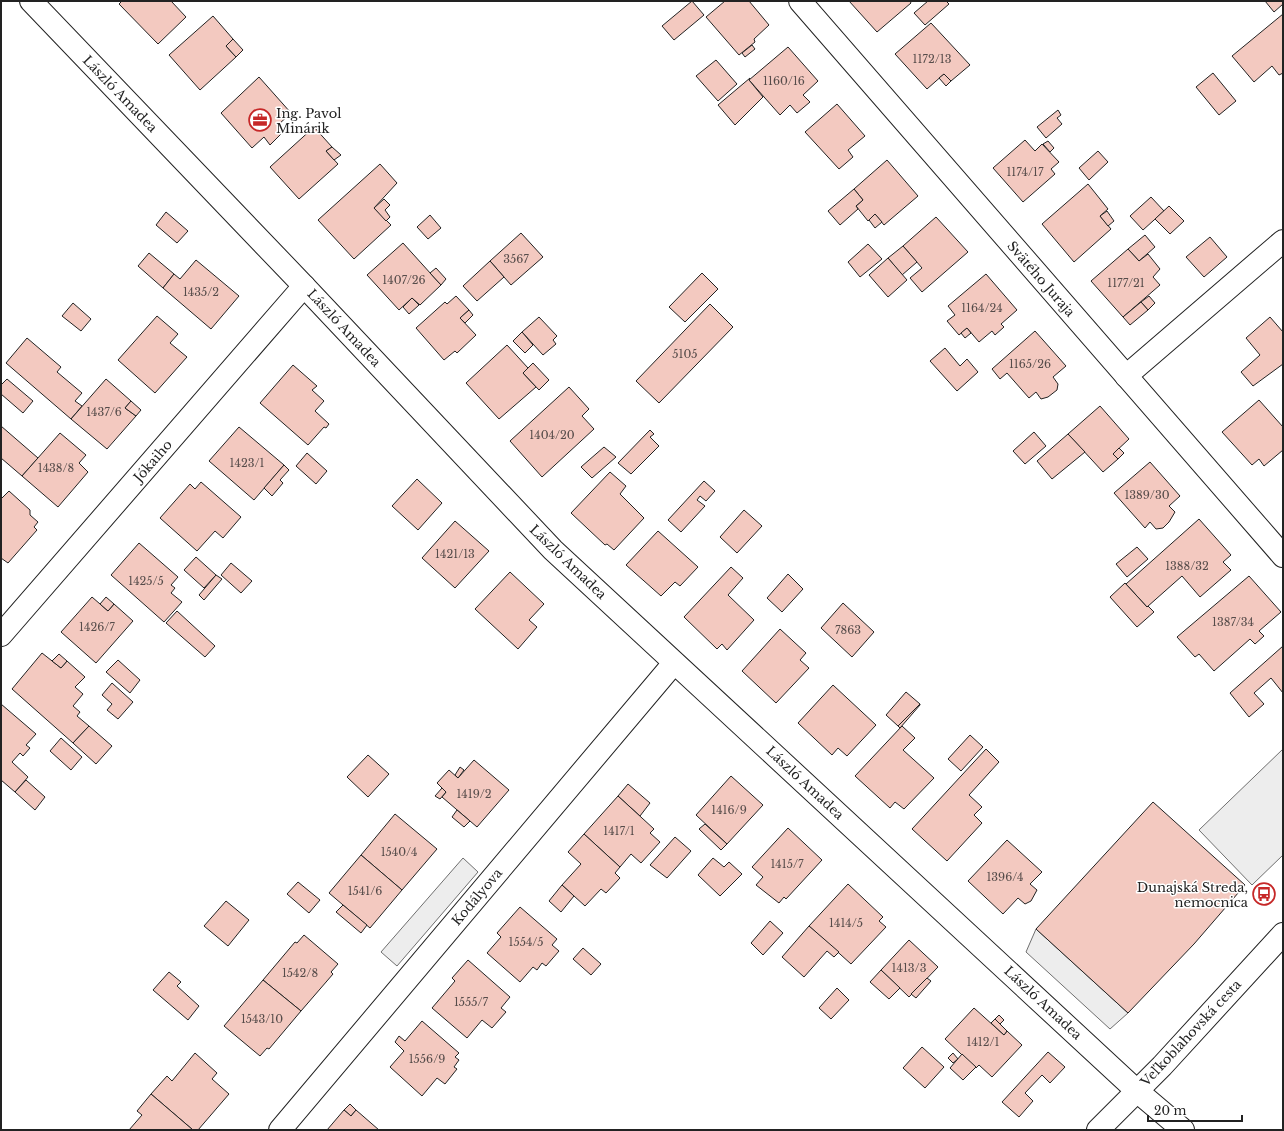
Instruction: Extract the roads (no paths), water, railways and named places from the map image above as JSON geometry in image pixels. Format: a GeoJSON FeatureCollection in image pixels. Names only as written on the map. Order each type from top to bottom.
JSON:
{"type":"FeatureCollection","features":[{"type":"Feature","properties":{"kind":"street","name":"László Amadea"},"geometry":{"type":"LineString","coordinates":[[31,1],[304,286],[553,550],[1137,1090],[1183,1130]]}},
{"type":"Feature","properties":{"kind":"street","name":"Svätého Juraja"},"geometry":{"type":"LineString","coordinates":[[800,1],[1283,556]]}},
{"type":"Feature","properties":{"kind":"street"},"geometry":{"type":"LineString","coordinates":[[1126,376],[1283,241]]}},
{"type":"Feature","properties":{"kind":"street","name":"Jókaiho"},"geometry":{"type":"LineString","coordinates":[[1,635],[304,286]]}},
{"type":"Feature","properties":{"kind":"street","name":"Kodályova"},"geometry":{"type":"LineString","coordinates":[[280,1130],[674,663]]}},
{"type":"Feature","properties":{"kind":"street","name":"Veľkoblahovská cesta"},"geometry":{"type":"LineString","coordinates":[[1098,1130],[1283,934]]}},
{"type":"Feature","properties":{"kind":"place","name":"Ing. Pavol Minárik"},"geometry":{"type":"Point","coordinates":[260,120]}},
{"type":"Feature","properties":{"kind":"place","name":"Dunajská Streda, nemocnica"},"geometry":{"type":"Point","coordinates":[1264,894]}}]}
